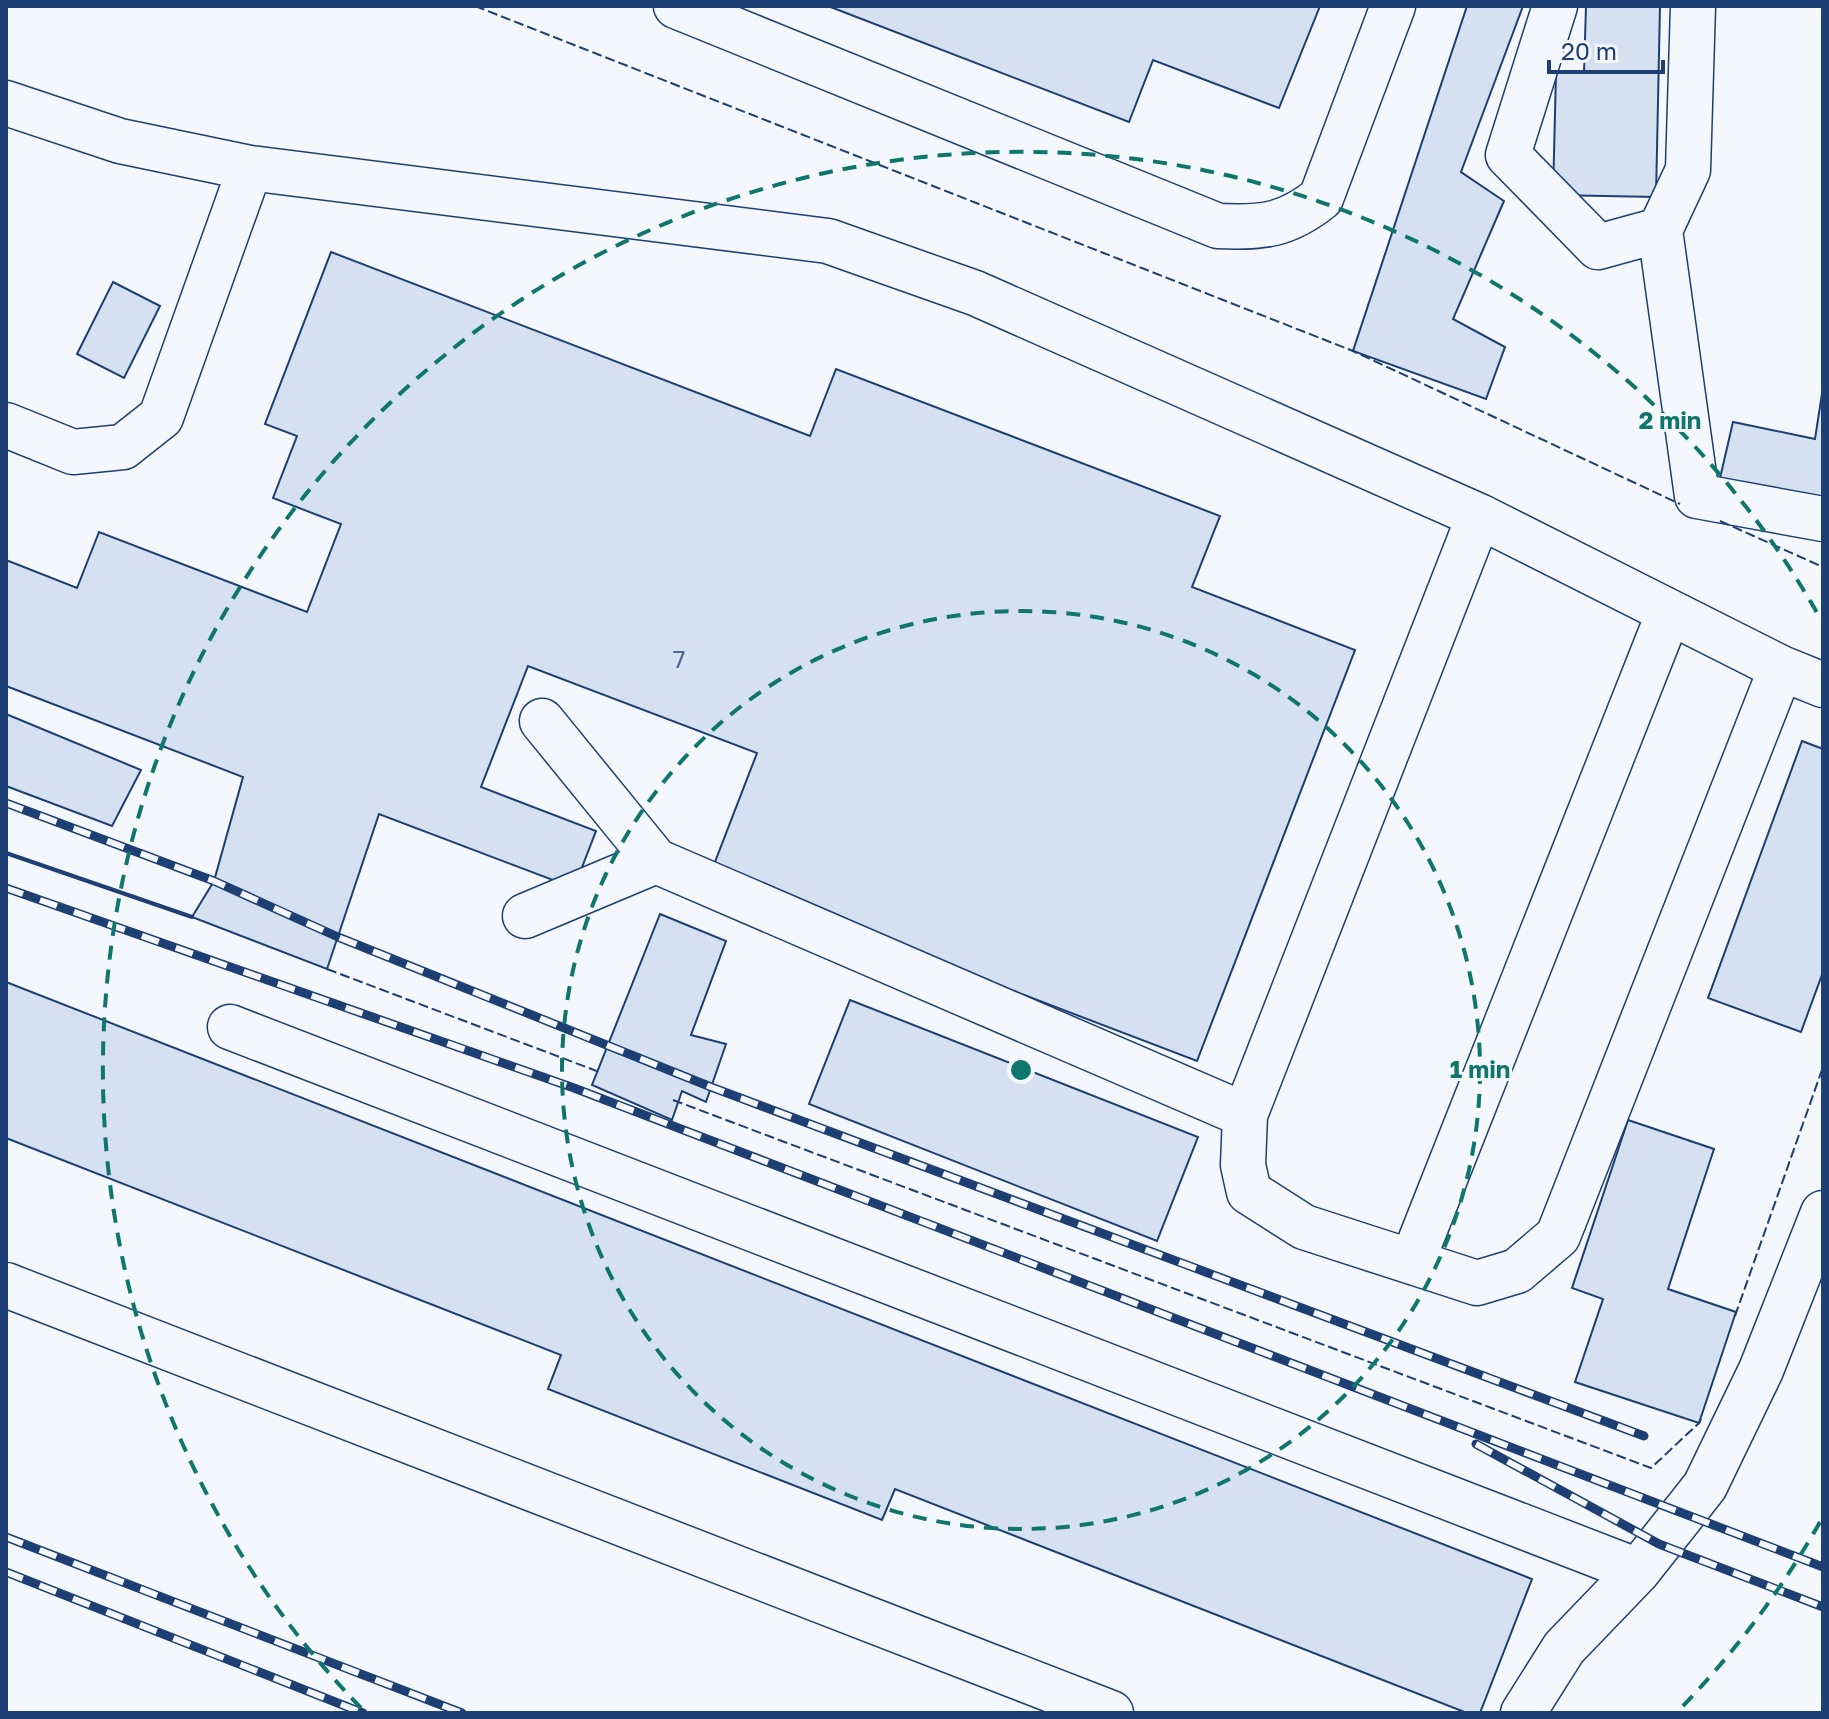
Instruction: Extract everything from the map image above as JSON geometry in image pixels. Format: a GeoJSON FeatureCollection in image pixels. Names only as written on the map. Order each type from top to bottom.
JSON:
{"type":"FeatureCollection","features":[{"type":"Feature","properties":{"kind":"lane"},"geometry":{"type":"LineString","coordinates":[[676,6],[1218,226],[1248,227],[1273,225],[1287,220],[1301,214],[1321,198],[1393,6]]}},
{"type":"Feature","properties":{"kind":"lane"},"geometry":{"type":"LineString","coordinates":[[1555,6],[1508,155],[1598,247],[1660,230]]}},
{"type":"Feature","properties":{"kind":"lane"},"geometry":{"type":"LineString","coordinates":[[1693,6],[1688,170],[1660,230],[1697,496],[1823,519]]}},
{"type":"Feature","properties":{"kind":"lane"},"geometry":{"type":"LineString","coordinates":[[6,103],[120,141],[250,168],[828,241],[975,293],[1479,516],[1781,668],[1823,685]]}},
{"type":"Feature","properties":{"kind":"lane"},"geometry":{"type":"LineString","coordinates":[[6,425],[73,452],[123,447],[161,417],[250,168]]}},
{"type":"Feature","properties":{"kind":"lane"},"geometry":{"type":"LineString","coordinates":[[1479,516],[1245,1115],[1243,1165],[1249,1192],[1304,1227],[1477,1283],[1517,1271],[1558,1236],[1781,668]]}},
{"type":"Feature","properties":{"kind":"lane"},"geometry":{"type":"LineString","coordinates":[[1412,1262],[1669,612]]}},
{"type":"Feature","properties":{"kind":"lane"},"geometry":{"type":"LineString","coordinates":[[542,721],[656,861],[1245,1115]]}},
{"type":"Feature","properties":{"kind":"lane"},"geometry":{"type":"LineString","coordinates":[[525,916],[656,861]]}},
{"type":"Feature","properties":{"kind":"lane"},"geometry":{"type":"LineString","coordinates":[[230,1027],[1638,1571]]}},
{"type":"Feature","properties":{"kind":"lane"},"geometry":{"type":"LineString","coordinates":[[1523,1713],[1564,1648],[1638,1571],[1705,1486],[1761,1370],[1807,1298],[1823,1213]]}},
{"type":"Feature","properties":{"kind":"lane"},"geometry":{"type":"LineString","coordinates":[[6,1285],[1111,1713]]}},
{"type":"Feature","properties":{"kind":"building"},"geometry":{"type":"Polygon","coordinates":[[[828,6],[1320,6],[1279,108],[1153,60],[1129,122],[828,6]]]}},
{"type":"Feature","properties":{"kind":"building"},"geometry":{"type":"Polygon","coordinates":[[[1467,6],[1523,6],[1461,172],[1504,201],[1453,319],[1505,347],[1486,399],[1353,351],[1467,6]]]}},
{"type":"Feature","properties":{"kind":"building"},"geometry":{"type":"Polygon","coordinates":[[[1586,6],[1660,6],[1656,197],[1553,195],[1556,73],[1584,73],[1586,6]]]}},
{"type":"Feature","properties":{"kind":"building"},"geometry":{"type":"Polygon","coordinates":[[[331,252],[810,436],[836,369],[1220,516],[1192,587],[1355,650],[1197,1061],[710,875],[757,753],[528,666],[481,787],[596,831],[574,888],[379,814],[327,969],[192,917],[214,881],[243,777],[6,686],[6,560],[77,588],[99,532],[307,612],[341,524],[273,498],[297,436],[265,424],[331,252]]]}},
{"type":"Feature","properties":{"kind":"building"},"geometry":{"type":"Polygon","coordinates":[[[113,282],[160,306],[124,378],[77,354],[113,282]]]}},
{"type":"Feature","properties":{"kind":"building"},"geometry":{"type":"Polygon","coordinates":[[[1823,387],[1823,513],[1717,491],[1733,422],[1815,439],[1823,387]]]}},
{"type":"Feature","properties":{"kind":"building"},"geometry":{"type":"Polygon","coordinates":[[[6,714],[141,770],[112,826],[6,786],[6,714]]]}},
{"type":"Feature","properties":{"kind":"building"},"geometry":{"type":"Polygon","coordinates":[[[1802,741],[1823,749],[1823,972],[1801,1032],[1708,998],[1802,741]]]}},
{"type":"Feature","properties":{"kind":"building"},"geometry":{"type":"Polygon","coordinates":[[[660,914],[726,941],[691,1035],[726,1044],[706,1102],[682,1091],[672,1120],[592,1085],[660,914]]]}},
{"type":"Feature","properties":{"kind":"building"},"geometry":{"type":"Polygon","coordinates":[[[6,982],[1532,1579],[1480,1713],[1467,1713],[895,1489],[882,1520],[548,1389],[561,1355],[6,1138],[6,982]]]}},
{"type":"Feature","properties":{"kind":"building"},"geometry":{"type":"Polygon","coordinates":[[[850,1000],[1198,1137],[1157,1241],[809,1104],[850,1000]]]}},
{"type":"Feature","properties":{"kind":"building"},"geometry":{"type":"Polygon","coordinates":[[[1628,1120],[1714,1149],[1668,1289],[1736,1312],[1699,1423],[1575,1382],[1603,1299],[1572,1288],[1628,1120]]]}},
{"type":"Feature","properties":{"kind":"railway"},"geometry":{"type":"LineString","coordinates":[[6,803],[214,881],[338,937],[711,1087],[1644,1436]]}},
{"type":"Feature","properties":{"kind":"railway"},"geometry":{"type":"LineString","coordinates":[[6,888],[574,1088],[1823,1567]]}},
{"type":"Feature","properties":{"kind":"railway"},"geometry":{"type":"LineString","coordinates":[[1476,1444],[1659,1544],[1823,1607]]}},
{"type":"Feature","properties":{"kind":"railway"},"geometry":{"type":"LineString","coordinates":[[6,1537],[462,1713]]}},
{"type":"Feature","properties":{"kind":"railway"},"geometry":{"type":"LineString","coordinates":[[6,1572],[363,1713]]}},
{"type":"Feature","properties":{"kind":"fence"},"geometry":{"type":"LineString","coordinates":[[475,6],[1353,351],[1680,504]]}},
{"type":"Feature","properties":{"kind":"fence"},"geometry":{"type":"LineString","coordinates":[[1720,521],[1823,567]]}},
{"type":"Feature","properties":{"kind":"fence"},"geometry":{"type":"LineString","coordinates":[[327,969],[602,1073]]}},
{"type":"Feature","properties":{"kind":"fence"},"geometry":{"type":"LineString","coordinates":[[1735,1316],[1823,1067]]}},
{"type":"Feature","properties":{"kind":"fence"},"geometry":{"type":"LineString","coordinates":[[673,1100],[1651,1468],[1701,1419]]}},
{"type":"Feature","properties":{"kind":"wall"},"geometry":{"type":"LineString","coordinates":[[6,853],[192,917]]}}]}
